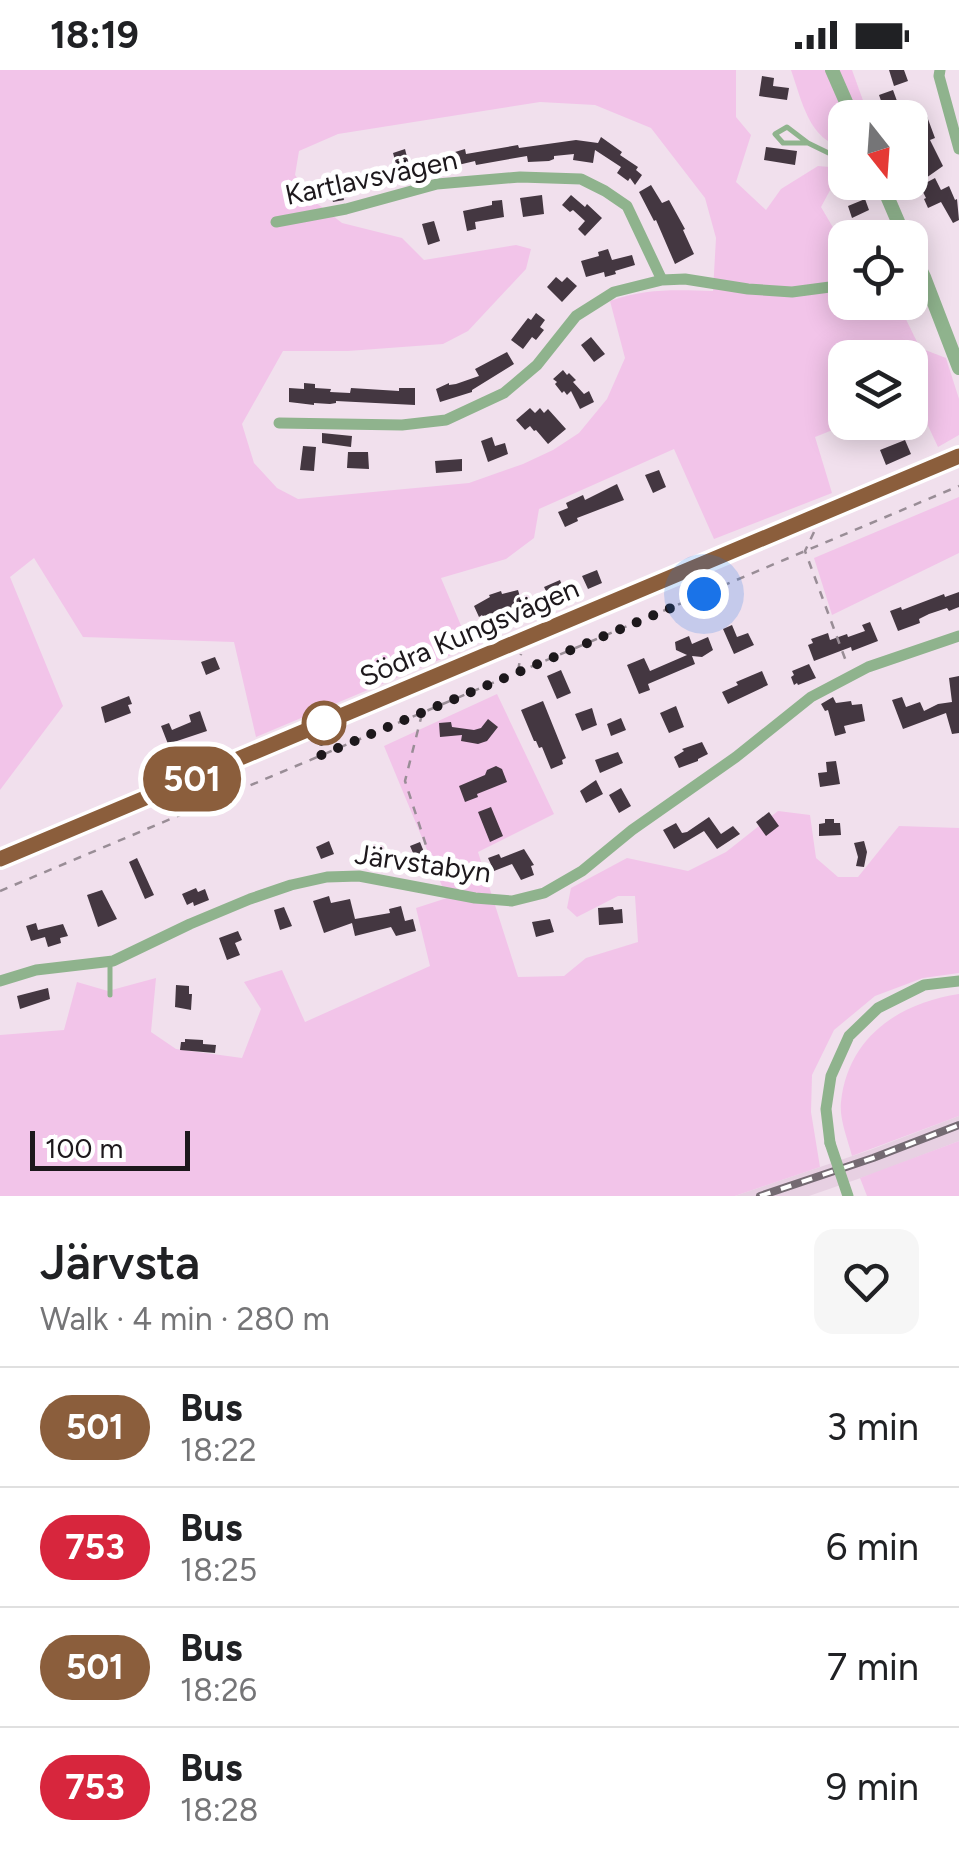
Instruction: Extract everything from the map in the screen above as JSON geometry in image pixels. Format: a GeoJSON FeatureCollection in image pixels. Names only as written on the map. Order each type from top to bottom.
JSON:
{"type":"FeatureCollection","features":[{"type":"Feature","properties":{"kind":"main road","name":"Södra Kungsvägen"},"geometry":{"type":"LineString","coordinates":[[0,859],[959,456]]}},
{"type":"Feature","properties":{"kind":"street"},"geometry":{"type":"LineString","coordinates":[[832,70],[845,100]]}},
{"type":"Feature","properties":{"kind":"street"},"geometry":{"type":"LineString","coordinates":[[940,70],[959,149]]}},
{"type":"Feature","properties":{"kind":"street","name":"Kartlavsvägen"},"geometry":{"type":"LineString","coordinates":[[276,222],[346,209],[438,184],[520,177],[581,179],[627,206],[662,280]]}},
{"type":"Feature","properties":{"kind":"street"},"geometry":{"type":"LineString","coordinates":[[279,423],[402,425],[446,420],[504,393],[537,365],[576,316],[614,292],[662,280],[686,279],[792,292],[828,288]]}},
{"type":"Feature","properties":{"kind":"street"},"geometry":{"type":"LineString","coordinates":[[928,300],[957,358]]}},
{"type":"Feature","properties":{"kind":"street","name":"Järvstabyn"},"geometry":{"type":"LineString","coordinates":[[0,981],[36,970],[110,962],[250,899],[327,876],[358,876],[512,901],[544,892],[582,870],[736,757],[811,696],[851,675],[959,636]]}},
{"type":"Feature","properties":{"kind":"street"},"geometry":{"type":"LineString","coordinates":[[848,1196],[830,1143],[826,1110],[831,1076],[849,1036],[878,1008],[909,992],[924,985],[959,981]]}},
{"type":"Feature","properties":{"kind":"lane"},"geometry":{"type":"LineString","coordinates":[[808,144],[784,143],[775,134],[786,127],[828,155]]}},
{"type":"Feature","properties":{"kind":"lane"},"geometry":{"type":"LineString","coordinates":[[110,962],[110,996]]}},
{"type":"Feature","properties":{"kind":"path"},"geometry":{"type":"LineString","coordinates":[[0,891],[959,486]]}},
{"type":"Feature","properties":{"kind":"path"},"geometry":{"type":"LineString","coordinates":[[806,551],[851,675]]}},
{"type":"Feature","properties":{"kind":"path"},"geometry":{"type":"LineString","coordinates":[[423,712],[405,782],[441,890]]}},
{"type":"Feature","properties":{"kind":"shaded area"},"geometry":{"type":"Polygon","coordinates":[[[0,70],[736,70],[736,117],[751,135],[736,182],[766,210],[781,189],[818,166],[828,167],[828,194],[821,207],[829,220],[828,320],[906,320],[916,340],[828,340],[828,432],[815,437],[832,493],[714,539],[674,449],[539,509],[534,538],[506,559],[441,578],[470,647],[256,737],[234,642],[83,637],[34,558],[10,577],[63,706],[0,790],[0,70]],[[540,102],[338,134],[299,151],[295,175],[314,201],[342,223],[402,238],[424,260],[516,245],[531,249],[526,269],[468,331],[443,344],[283,351],[242,424],[254,463],[277,488],[298,499],[469,483],[523,464],[579,433],[607,399],[625,358],[610,301],[649,292],[713,291],[716,238],[705,198],[651,128],[595,105],[540,102]]]}},
{"type":"Feature","properties":{"kind":"shaded area"},"geometry":{"type":"Polygon","coordinates":[[[791,70],[852,70],[863,100],[828,100],[828,140],[815,128],[791,70]]]}},
{"type":"Feature","properties":{"kind":"shaded area"},"geometry":{"type":"Polygon","coordinates":[[[928,351],[946,358],[959,399],[959,435],[938,447],[928,426],[928,351]]]}},
{"type":"Feature","properties":{"kind":"shaded area"},"geometry":{"type":"Polygon","coordinates":[[[959,497],[959,553],[832,615],[814,558],[959,497]]]}},
{"type":"Feature","properties":{"kind":"shaded area"},"geometry":{"type":"Polygon","coordinates":[[[497,694],[554,814],[478,852],[518,977],[564,976],[586,958],[638,942],[635,896],[618,896],[577,917],[567,908],[571,888],[627,858],[688,871],[726,852],[778,811],[810,815],[816,858],[838,877],[858,877],[899,826],[959,828],[959,973],[923,978],[875,996],[834,1030],[812,1075],[811,1112],[820,1167],[735,1196],[0,1196],[0,1035],[64,1030],[77,982],[108,991],[156,978],[151,1032],[176,1049],[242,1058],[261,1009],[244,982],[282,970],[305,1022],[430,966],[416,908],[447,898],[384,746],[497,694]]]}},
{"type":"Feature","properties":{"kind":"shaded area"},"geometry":{"type":"Polygon","coordinates":[[[959,994],[959,1116],[852,1156],[841,1102],[854,1059],[880,1027],[897,1015],[959,994]]]}},
{"type":"Feature","properties":{"kind":"shaded area"},"geometry":{"type":"Polygon","coordinates":[[[959,1116],[959,1141],[878,1172],[809,1196],[735,1196],[870,1150],[959,1116]]]}},
{"type":"Feature","properties":{"kind":"shaded area"},"geometry":{"type":"Polygon","coordinates":[[[959,1141],[959,1196],[867,1196],[860,1178],[959,1141]]]}},
{"type":"Feature","properties":{"kind":"building"},"geometry":{"type":"Polygon","coordinates":[[[889,70],[904,70],[908,81],[894,86],[889,70]]]}},
{"type":"Feature","properties":{"kind":"building"},"geometry":{"type":"Polygon","coordinates":[[[762,76],[774,78],[773,86],[789,88],[787,100],[759,96],[762,76]]]}},
{"type":"Feature","properties":{"kind":"building"},"geometry":{"type":"Polygon","coordinates":[[[893,90],[897,100],[881,100],[879,95],[893,90]]]}},
{"type":"Feature","properties":{"kind":"building"},"geometry":{"type":"Polygon","coordinates":[[[928,119],[935,138],[930,140],[943,166],[928,177],[928,119]]]}},
{"type":"Feature","properties":{"kind":"building"},"geometry":{"type":"Polygon","coordinates":[[[601,137],[638,167],[636,170],[642,175],[635,185],[630,178],[628,181],[617,173],[621,167],[595,150],[593,163],[573,160],[574,154],[554,156],[549,161],[528,162],[527,156],[476,165],[475,161],[458,165],[455,152],[465,149],[466,154],[576,140],[598,143],[601,137]]]}},
{"type":"Feature","properties":{"kind":"building"},"geometry":{"type":"Polygon","coordinates":[[[766,147],[797,151],[795,165],[764,160],[766,147]]]}},
{"type":"Feature","properties":{"kind":"building"},"geometry":{"type":"Polygon","coordinates":[[[405,149],[409,165],[433,158],[437,171],[401,182],[393,153],[405,149]]]}},
{"type":"Feature","properties":{"kind":"building"},"geometry":{"type":"Polygon","coordinates":[[[367,173],[371,185],[364,187],[365,191],[333,202],[329,187],[367,173]]]}},
{"type":"Feature","properties":{"kind":"building"},"geometry":{"type":"Polygon","coordinates":[[[935,178],[941,190],[949,186],[957,199],[959,220],[953,223],[941,202],[928,208],[924,200],[928,200],[928,182],[935,178]]]}},
{"type":"Feature","properties":{"kind":"building"},"geometry":{"type":"Polygon","coordinates":[[[651,185],[662,203],[669,200],[694,254],[675,264],[639,192],[651,185]]]}},
{"type":"Feature","properties":{"kind":"building"},"geometry":{"type":"Polygon","coordinates":[[[542,195],[544,214],[523,217],[520,198],[542,195]]]}},
{"type":"Feature","properties":{"kind":"building"},"geometry":{"type":"Polygon","coordinates":[[[571,195],[602,218],[585,236],[578,229],[585,221],[562,205],[571,195]]]}},
{"type":"Feature","properties":{"kind":"building"},"geometry":{"type":"Polygon","coordinates":[[[502,200],[504,217],[475,222],[476,229],[467,231],[463,211],[502,200]]]}},
{"type":"Feature","properties":{"kind":"building"},"geometry":{"type":"Polygon","coordinates":[[[865,200],[869,210],[852,218],[848,206],[865,200]]]}},
{"type":"Feature","properties":{"kind":"building"},"geometry":{"type":"Polygon","coordinates":[[[434,221],[440,241],[428,245],[422,224],[434,221]]]}},
{"type":"Feature","properties":{"kind":"building"},"geometry":{"type":"Polygon","coordinates":[[[608,249],[612,260],[632,255],[635,265],[605,277],[604,272],[586,277],[581,261],[608,249]]]}},
{"type":"Feature","properties":{"kind":"building"},"geometry":{"type":"Polygon","coordinates":[[[556,277],[562,282],[567,277],[577,286],[562,302],[547,287],[556,277]]]}},
{"type":"Feature","properties":{"kind":"building"},"geometry":{"type":"Polygon","coordinates":[[[536,313],[545,320],[540,327],[544,330],[523,349],[511,340],[536,313]]]}},
{"type":"Feature","properties":{"kind":"building"},"geometry":{"type":"Polygon","coordinates":[[[591,337],[605,354],[594,362],[581,345],[591,337]]]}},
{"type":"Feature","properties":{"kind":"building"},"geometry":{"type":"Polygon","coordinates":[[[507,352],[514,364],[472,392],[440,402],[436,389],[479,376],[475,369],[507,352]]]}},
{"type":"Feature","properties":{"kind":"building"},"geometry":{"type":"Polygon","coordinates":[[[563,370],[576,380],[573,382],[584,394],[589,391],[594,402],[580,409],[571,391],[567,395],[562,393],[553,379],[563,370]]]}},
{"type":"Feature","properties":{"kind":"building"},"geometry":{"type":"Polygon","coordinates":[[[304,383],[331,389],[330,392],[350,393],[351,388],[415,388],[415,405],[289,402],[289,388],[304,389],[304,383]]]}},
{"type":"Feature","properties":{"kind":"building"},"geometry":{"type":"Polygon","coordinates":[[[530,408],[535,413],[540,408],[544,413],[548,409],[566,429],[548,444],[536,430],[530,426],[525,430],[516,420],[530,408]]]}},
{"type":"Feature","properties":{"kind":"building"},"geometry":{"type":"Polygon","coordinates":[[[322,433],[352,436],[351,447],[322,443],[322,433]]]}},
{"type":"Feature","properties":{"kind":"building"},"geometry":{"type":"Polygon","coordinates":[[[492,437],[495,446],[505,443],[508,454],[488,462],[481,441],[492,437]]]}},
{"type":"Feature","properties":{"kind":"building"},"geometry":{"type":"Polygon","coordinates":[[[905,440],[911,454],[886,465],[880,450],[905,440]]]}},
{"type":"Feature","properties":{"kind":"building"},"geometry":{"type":"Polygon","coordinates":[[[303,446],[316,447],[314,471],[300,470],[303,446]]]}},
{"type":"Feature","properties":{"kind":"building"},"geometry":{"type":"Polygon","coordinates":[[[348,452],[368,452],[369,469],[347,468],[348,452]]]}},
{"type":"Feature","properties":{"kind":"building"},"geometry":{"type":"Polygon","coordinates":[[[462,459],[462,471],[436,473],[435,461],[462,459]]]}},
{"type":"Feature","properties":{"kind":"building"},"geometry":{"type":"Polygon","coordinates":[[[659,470],[666,487],[653,493],[645,475],[659,470]]]}},
{"type":"Feature","properties":{"kind":"building"},"geometry":{"type":"Polygon","coordinates":[[[617,484],[624,500],[577,518],[565,527],[558,512],[568,508],[566,503],[583,495],[585,500],[617,484]]]}},
{"type":"Feature","properties":{"kind":"building"},"geometry":{"type":"Polygon","coordinates":[[[597,570],[602,583],[588,589],[582,576],[597,570]]]}},
{"type":"Feature","properties":{"kind":"building"},"geometry":{"type":"Polygon","coordinates":[[[560,580],[564,591],[549,597],[544,587],[560,580]]]}},
{"type":"Feature","properties":{"kind":"building"},"geometry":{"type":"Polygon","coordinates":[[[518,590],[523,607],[479,617],[474,606],[489,595],[518,590]]]}},
{"type":"Feature","properties":{"kind":"building"},"geometry":{"type":"Polygon","coordinates":[[[959,592],[959,607],[929,614],[919,619],[920,623],[898,631],[890,611],[959,592]]]}},
{"type":"Feature","properties":{"kind":"building"},"geometry":{"type":"Polygon","coordinates":[[[870,622],[878,641],[814,661],[808,645],[813,643],[811,639],[828,633],[830,640],[847,634],[848,637],[865,631],[862,625],[870,622]]]}},
{"type":"Feature","properties":{"kind":"building"},"geometry":{"type":"Polygon","coordinates":[[[732,625],[737,637],[748,633],[754,645],[734,654],[723,629],[732,625]]]}},
{"type":"Feature","properties":{"kind":"building"},"geometry":{"type":"Polygon","coordinates":[[[689,636],[692,644],[708,637],[713,650],[702,657],[692,656],[695,664],[648,684],[650,690],[639,694],[627,665],[644,658],[650,671],[687,655],[676,650],[675,642],[689,636]]]}},
{"type":"Feature","properties":{"kind":"building"},"geometry":{"type":"Polygon","coordinates":[[[215,657],[220,669],[206,675],[201,662],[215,657]]]}},
{"type":"Feature","properties":{"kind":"building"},"geometry":{"type":"Polygon","coordinates":[[[809,664],[816,678],[794,685],[792,671],[809,664]]]}},
{"type":"Feature","properties":{"kind":"building"},"geometry":{"type":"Polygon","coordinates":[[[561,670],[571,693],[557,699],[547,676],[561,670]]]}},
{"type":"Feature","properties":{"kind":"building"},"geometry":{"type":"Polygon","coordinates":[[[762,671],[768,685],[728,704],[722,692],[762,671]]]}},
{"type":"Feature","properties":{"kind":"building"},"geometry":{"type":"Polygon","coordinates":[[[959,676],[959,733],[952,734],[946,713],[903,729],[892,700],[902,697],[906,707],[920,702],[924,711],[952,702],[949,678],[959,676]]]}},
{"type":"Feature","properties":{"kind":"building"},"geometry":{"type":"Polygon","coordinates":[[[129,696],[131,713],[105,723],[101,707],[129,696]]]}},
{"type":"Feature","properties":{"kind":"building"},"geometry":{"type":"Polygon","coordinates":[[[833,697],[836,703],[862,704],[865,721],[844,726],[846,733],[835,736],[828,710],[821,704],[833,697]]]}},
{"type":"Feature","properties":{"kind":"building"},"geometry":{"type":"Polygon","coordinates":[[[543,701],[566,758],[563,764],[551,769],[521,710],[543,701]]]}},
{"type":"Feature","properties":{"kind":"building"},"geometry":{"type":"Polygon","coordinates":[[[676,706],[684,727],[669,733],[660,713],[676,706]]]}},
{"type":"Feature","properties":{"kind":"building"},"geometry":{"type":"Polygon","coordinates":[[[592,708],[597,725],[582,731],[575,714],[592,708]]]}},
{"type":"Feature","properties":{"kind":"building"},"geometry":{"type":"Polygon","coordinates":[[[200,711],[207,731],[168,744],[161,726],[169,723],[172,730],[191,722],[189,715],[200,711]]]}},
{"type":"Feature","properties":{"kind":"building"},"geometry":{"type":"Polygon","coordinates":[[[621,718],[626,730],[611,736],[607,724],[621,718]]]}},
{"type":"Feature","properties":{"kind":"building"},"geometry":{"type":"Polygon","coordinates":[[[488,719],[498,727],[487,741],[461,741],[462,735],[440,737],[439,723],[451,722],[452,727],[474,730],[488,719]]]}},
{"type":"Feature","properties":{"kind":"building"},"geometry":{"type":"Polygon","coordinates":[[[702,742],[708,754],[679,768],[674,757],[682,749],[702,742]]]}},
{"type":"Feature","properties":{"kind":"building"},"geometry":{"type":"Polygon","coordinates":[[[618,752],[623,763],[600,773],[595,760],[618,752]]]}},
{"type":"Feature","properties":{"kind":"building"},"geometry":{"type":"Polygon","coordinates":[[[836,761],[840,784],[820,787],[818,773],[827,772],[826,762],[836,761]]]}},
{"type":"Feature","properties":{"kind":"building"},"geometry":{"type":"Polygon","coordinates":[[[496,766],[502,769],[507,782],[465,802],[459,786],[496,766]]]}},
{"type":"Feature","properties":{"kind":"building"},"geometry":{"type":"Polygon","coordinates":[[[596,780],[603,794],[586,803],[580,791],[596,780]]]}},
{"type":"Feature","properties":{"kind":"building"},"geometry":{"type":"Polygon","coordinates":[[[621,788],[631,806],[619,813],[609,795],[621,788]]]}},
{"type":"Feature","properties":{"kind":"building"},"geometry":{"type":"Polygon","coordinates":[[[491,807],[503,836],[490,842],[478,812],[491,807]]]}},
{"type":"Feature","properties":{"kind":"building"},"geometry":{"type":"Polygon","coordinates":[[[769,812],[779,826],[766,836],[756,822],[769,812]]]}},
{"type":"Feature","properties":{"kind":"building"},"geometry":{"type":"Polygon","coordinates":[[[709,817],[721,834],[733,826],[740,834],[717,849],[704,831],[674,849],[663,830],[676,823],[682,833],[687,832],[709,817]]]}},
{"type":"Feature","properties":{"kind":"building"},"geometry":{"type":"Polygon","coordinates":[[[825,819],[840,823],[841,835],[819,836],[819,824],[825,823],[825,819]]]}},
{"type":"Feature","properties":{"kind":"building"},"geometry":{"type":"Polygon","coordinates":[[[329,841],[334,854],[321,859],[316,847],[329,841]]]}},
{"type":"Feature","properties":{"kind":"building"},"geometry":{"type":"Polygon","coordinates":[[[864,841],[864,867],[856,866],[854,843],[864,841]]]}},
{"type":"Feature","properties":{"kind":"building"},"geometry":{"type":"Polygon","coordinates":[[[420,842],[430,867],[421,871],[410,846],[420,842]]]}},
{"type":"Feature","properties":{"kind":"building"},"geometry":{"type":"Polygon","coordinates":[[[524,849],[534,865],[534,875],[521,880],[512,864],[494,871],[488,858],[499,854],[501,858],[524,849]]]}},
{"type":"Feature","properties":{"kind":"building"},"geometry":{"type":"Polygon","coordinates":[[[137,858],[154,895],[145,899],[129,862],[137,858]]]}},
{"type":"Feature","properties":{"kind":"building"},"geometry":{"type":"Polygon","coordinates":[[[196,888],[198,892],[205,889],[209,900],[187,905],[182,894],[196,888]]]}},
{"type":"Feature","properties":{"kind":"building"},"geometry":{"type":"Polygon","coordinates":[[[102,890],[117,919],[98,927],[87,895],[102,890]]]}},
{"type":"Feature","properties":{"kind":"building"},"geometry":{"type":"Polygon","coordinates":[[[329,896],[331,903],[350,899],[355,919],[390,913],[389,909],[401,906],[405,921],[413,919],[416,931],[396,936],[391,927],[355,936],[352,923],[324,933],[313,901],[329,896]]]}},
{"type":"Feature","properties":{"kind":"building"},"geometry":{"type":"Polygon","coordinates":[[[284,907],[292,926],[280,930],[274,910],[284,907]]]}},
{"type":"Feature","properties":{"kind":"building"},"geometry":{"type":"Polygon","coordinates":[[[598,908],[622,909],[623,923],[599,925],[598,908]]]}},
{"type":"Feature","properties":{"kind":"building"},"geometry":{"type":"Polygon","coordinates":[[[550,919],[554,932],[536,937],[532,922],[550,919]]]}},
{"type":"Feature","properties":{"kind":"building"},"geometry":{"type":"Polygon","coordinates":[[[36,923],[38,930],[63,924],[68,936],[48,947],[45,937],[31,941],[26,926],[36,923]]]}},
{"type":"Feature","properties":{"kind":"building"},"geometry":{"type":"Polygon","coordinates":[[[238,931],[242,940],[235,943],[240,955],[227,960],[219,938],[238,931]]]}},
{"type":"Feature","properties":{"kind":"building"},"geometry":{"type":"Polygon","coordinates":[[[176,985],[189,986],[191,1010],[175,1007],[176,985]]]}},
{"type":"Feature","properties":{"kind":"building"},"geometry":{"type":"Polygon","coordinates":[[[48,988],[50,999],[20,1009],[17,996],[48,988]]]}},
{"type":"Feature","properties":{"kind":"building"},"geometry":{"type":"Polygon","coordinates":[[[185,1039],[216,1045],[215,1053],[180,1050],[185,1039]]]}},
{"type":"Feature","properties":{"kind":"railway"},"geometry":{"type":"LineString","coordinates":[[760,1196],[959,1125]]}},
{"type":"Feature","properties":{"kind":"bus line","name":"501"},"geometry":{"type":"LineString","coordinates":[[0,859],[959,456]]}},
{"type":"Feature","properties":{"kind":"route"},"geometry":{"type":"LineString","coordinates":[[324,723],[319,756],[704,594]]}}]}
